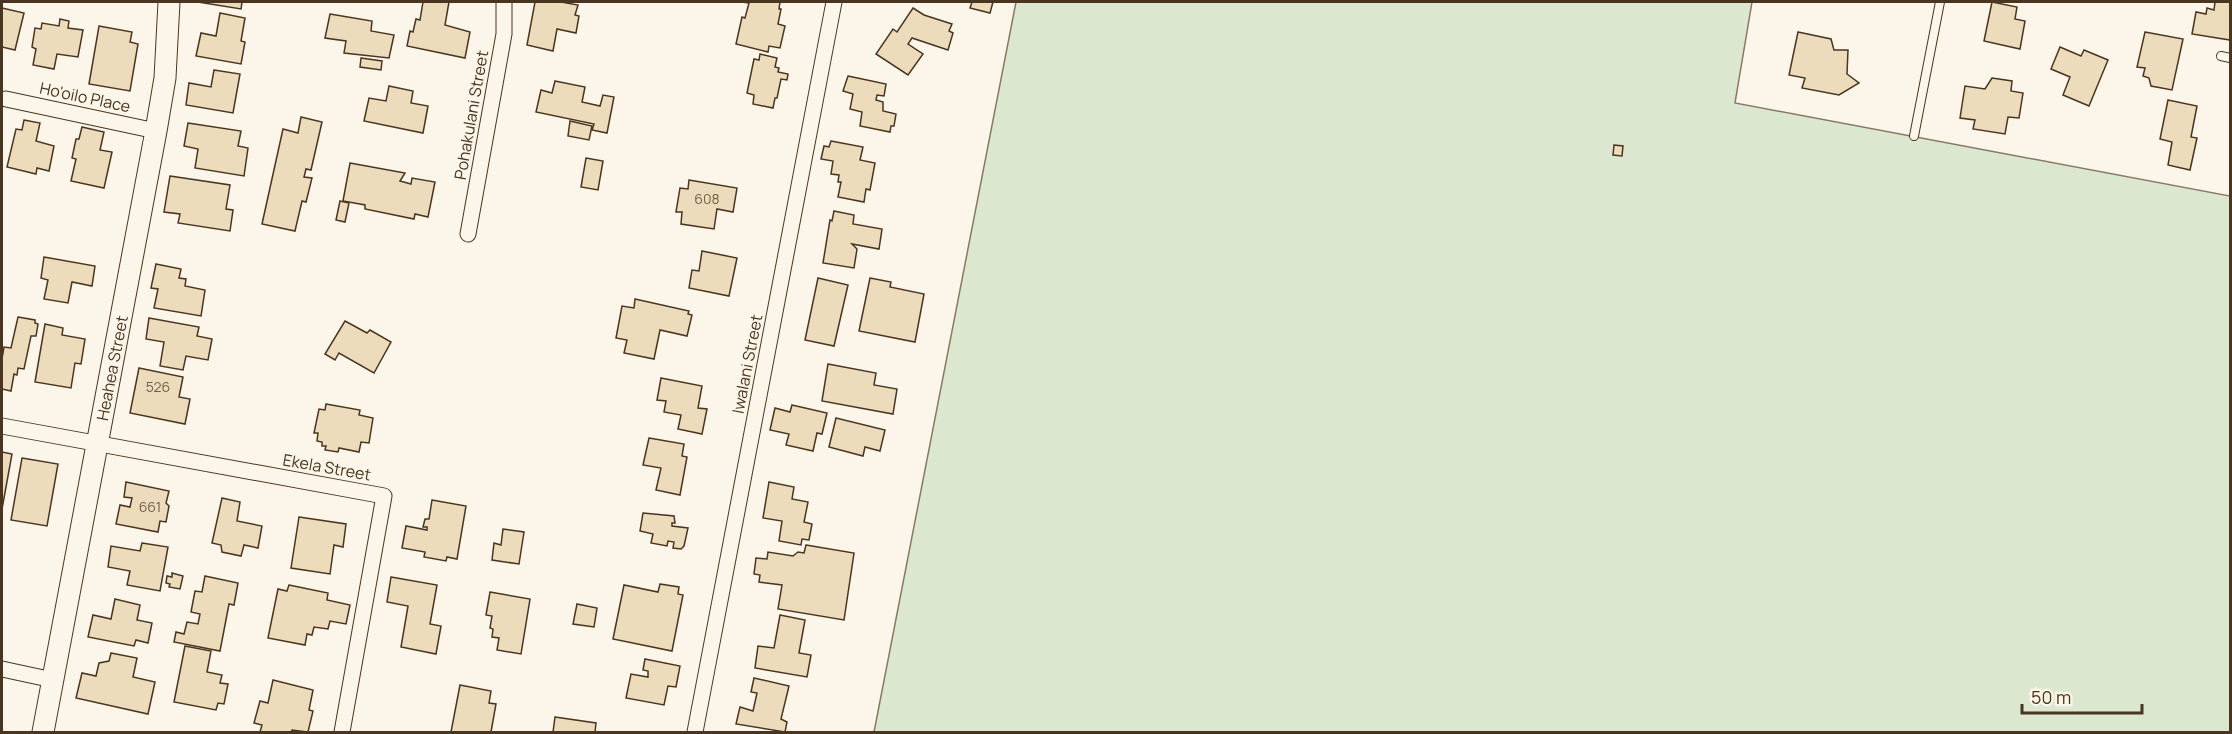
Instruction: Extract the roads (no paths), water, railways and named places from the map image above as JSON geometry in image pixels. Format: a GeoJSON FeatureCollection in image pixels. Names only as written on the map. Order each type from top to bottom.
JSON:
{"type":"FeatureCollection","features":[{"type":"Feature","properties":{"kind":"street","name":"Heahea Street"},"geometry":{"type":"LineString","coordinates":[[43,732],[156,131],[165,78],[169,2]]}},
{"type":"Feature","properties":{"kind":"street","name":"Pohakulani Street"},"geometry":{"type":"LineString","coordinates":[[468,234],[504,34],[504,2]]}},
{"type":"Feature","properties":{"kind":"street","name":"Iwalani Street"},"geometry":{"type":"LineString","coordinates":[[695,732],[834,2]]}},
{"type":"Feature","properties":{"kind":"street","name":"Ho'oilo Place"},"geometry":{"type":"LineString","coordinates":[[6,99],[156,131]]}},
{"type":"Feature","properties":{"kind":"street"},"geometry":{"type":"LineString","coordinates":[[2,426],[98,444]]}},
{"type":"Feature","properties":{"kind":"street","name":"Ekela Street"},"geometry":{"type":"LineString","coordinates":[[98,444],[384,496],[342,732]]}},
{"type":"Feature","properties":{"kind":"street"},"geometry":{"type":"LineString","coordinates":[[2,669],[53,680]]}},
{"type":"Feature","properties":{"kind":"lane"},"geometry":{"type":"LineString","coordinates":[[1914,136],[1940,2]]}},
{"type":"Feature","properties":{"kind":"lane"},"geometry":{"type":"LineString","coordinates":[[2221,56],[2230,58]]}}]}
